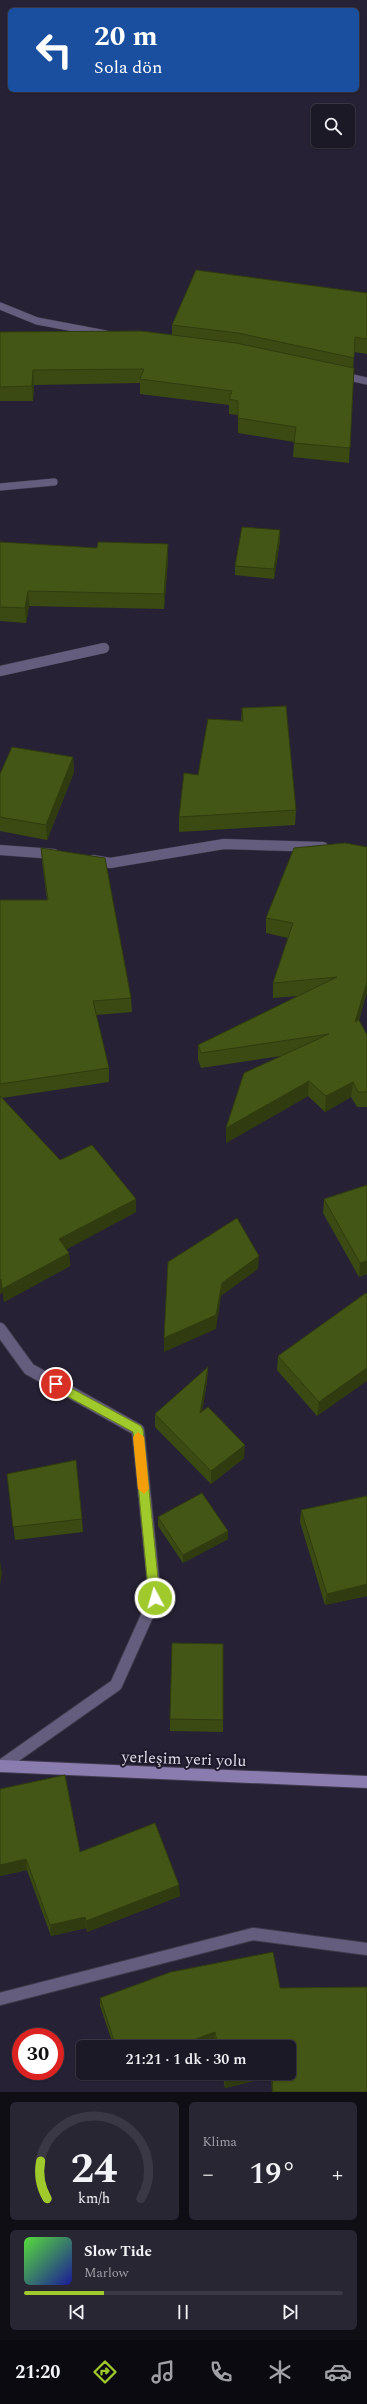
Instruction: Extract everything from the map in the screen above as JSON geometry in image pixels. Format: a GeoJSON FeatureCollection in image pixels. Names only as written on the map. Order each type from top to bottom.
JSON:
{"type":"FeatureCollection","features":[{"type":"Feature","properties":{"kind":"street"},"geometry":{"type":"LineString","coordinates":[[0,306],[37,320],[108,340]]}},
{"type":"Feature","properties":{"kind":"street"},"geometry":{"type":"LineString","coordinates":[[329,373],[367,381]]}},
{"type":"Feature","properties":{"kind":"street"},"geometry":{"type":"LineString","coordinates":[[0,487],[54,482]]}},
{"type":"Feature","properties":{"kind":"street"},"geometry":{"type":"LineString","coordinates":[[0,671],[104,648]]}},
{"type":"Feature","properties":{"kind":"street"},"geometry":{"type":"LineString","coordinates":[[81,858],[110,863],[224,844],[330,847]]}},
{"type":"Feature","properties":{"kind":"street"},"geometry":{"type":"LineString","coordinates":[[0,850],[38,851],[67,856]]}},
{"type":"Feature","properties":{"kind":"street"},"geometry":{"type":"LineString","coordinates":[[0,1329],[29,1369],[138,1430],[155,1598],[116,1685],[0,1766]]}},
{"type":"Feature","properties":{"kind":"street","name":"yerleşim yeri yolu"},"geometry":{"type":"LineString","coordinates":[[0,1766],[367,1782]]}},
{"type":"Feature","properties":{"kind":"street"},"geometry":{"type":"LineString","coordinates":[[0,1999],[253,1934],[367,1949]]}},
{"type":"Feature","properties":{"kind":"building"},"geometry":{"type":"Polygon","coordinates":[[[196,270],[367,293],[367,339],[355,337],[354,358],[238,333],[172,325],[196,270]]]}},
{"type":"Feature","properties":{"kind":"building"},"geometry":{"type":"Polygon","coordinates":[[[141,331],[236,343],[354,368],[350,448],[294,443],[296,427],[238,418],[238,401],[229,399],[232,391],[140,379],[144,369],[33,370],[32,386],[0,387],[0,332],[141,331]]]}},
{"type":"Feature","properties":{"kind":"building"},"geometry":{"type":"Polygon","coordinates":[[[242,527],[280,530],[274,569],[235,566],[242,527]]]}},
{"type":"Feature","properties":{"kind":"building"},"geometry":{"type":"Polygon","coordinates":[[[0,542],[97,548],[98,542],[168,544],[164,594],[28,591],[25,608],[0,607],[0,542]]]}},
{"type":"Feature","properties":{"kind":"building"},"geometry":{"type":"Polygon","coordinates":[[[286,706],[296,810],[179,817],[184,773],[198,775],[208,719],[243,721],[242,708],[286,706]]]}},
{"type":"Feature","properties":{"kind":"building"},"geometry":{"type":"Polygon","coordinates":[[[12,747],[73,757],[46,825],[0,817],[0,774],[12,747]]]}},
{"type":"Feature","properties":{"kind":"building"},"geometry":{"type":"Polygon","coordinates":[[[345,843],[367,847],[367,982],[355,1022],[359,1020],[367,1035],[367,1092],[358,1092],[353,1082],[326,1096],[309,1081],[226,1128],[244,1073],[329,1034],[201,1053],[198,1045],[337,977],[273,983],[293,923],[266,918],[294,848],[345,843]]]}},
{"type":"Feature","properties":{"kind":"building"},"geometry":{"type":"Polygon","coordinates":[[[41,848],[105,858],[131,998],[93,1001],[109,1068],[0,1084],[0,900],[48,900],[41,848]]]}},
{"type":"Feature","properties":{"kind":"building"},"geometry":{"type":"Polygon","coordinates":[[[0,1096],[60,1160],[92,1145],[136,1199],[59,1239],[69,1253],[2,1289],[1,1279],[0,1280],[0,1096]]]}},
{"type":"Feature","properties":{"kind":"building"},"geometry":{"type":"Polygon","coordinates":[[[367,1185],[367,1261],[360,1263],[324,1199],[367,1185]]]}},
{"type":"Feature","properties":{"kind":"building"},"geometry":{"type":"Polygon","coordinates":[[[237,1218],[259,1256],[222,1283],[216,1315],[164,1338],[168,1262],[237,1218]]]}},
{"type":"Feature","properties":{"kind":"building"},"geometry":{"type":"Polygon","coordinates":[[[366,1293],[367,1368],[319,1402],[278,1356],[366,1293]]]}},
{"type":"Feature","properties":{"kind":"building"},"geometry":{"type":"Polygon","coordinates":[[[208,1367],[200,1413],[208,1407],[245,1445],[211,1471],[155,1414],[208,1367]]]}},
{"type":"Feature","properties":{"kind":"building"},"geometry":{"type":"Polygon","coordinates":[[[76,1460],[82,1519],[13,1527],[7,1474],[76,1460]]]}},
{"type":"Feature","properties":{"kind":"building"},"geometry":{"type":"Polygon","coordinates":[[[202,1493],[228,1531],[183,1555],[158,1517],[202,1493]]]}},
{"type":"Feature","properties":{"kind":"building"},"geometry":{"type":"Polygon","coordinates":[[[367,1496],[367,1584],[327,1594],[301,1510],[367,1496]]]}},
{"type":"Feature","properties":{"kind":"building"},"geometry":{"type":"Polygon","coordinates":[[[172,1643],[223,1644],[223,1720],[170,1719],[172,1643]]]}},
{"type":"Feature","properties":{"kind":"building"},"geometry":{"type":"Polygon","coordinates":[[[65,1775],[80,1852],[155,1823],[179,1885],[86,1921],[85,1917],[50,1925],[26,1859],[0,1865],[0,1789],[65,1775]]]}},
{"type":"Feature","properties":{"kind":"building"},"geometry":{"type":"Polygon","coordinates":[[[273,1952],[280,1988],[367,1987],[367,2092],[273,2092],[272,2080],[296,2080],[296,2040],[217,2040],[215,2032],[193,2040],[114,2040],[100,1998],[171,1972],[273,1952]]]}},
{"type":"Feature","properties":{"kind":"slow traffic"},"geometry":{"type":"LineString","coordinates":[[138,1437],[144,1489]]}},
{"type":"Feature","properties":{"kind":"route"},"geometry":{"type":"LineString","coordinates":[[56,1384],[138,1430],[155,1598]]}}]}
